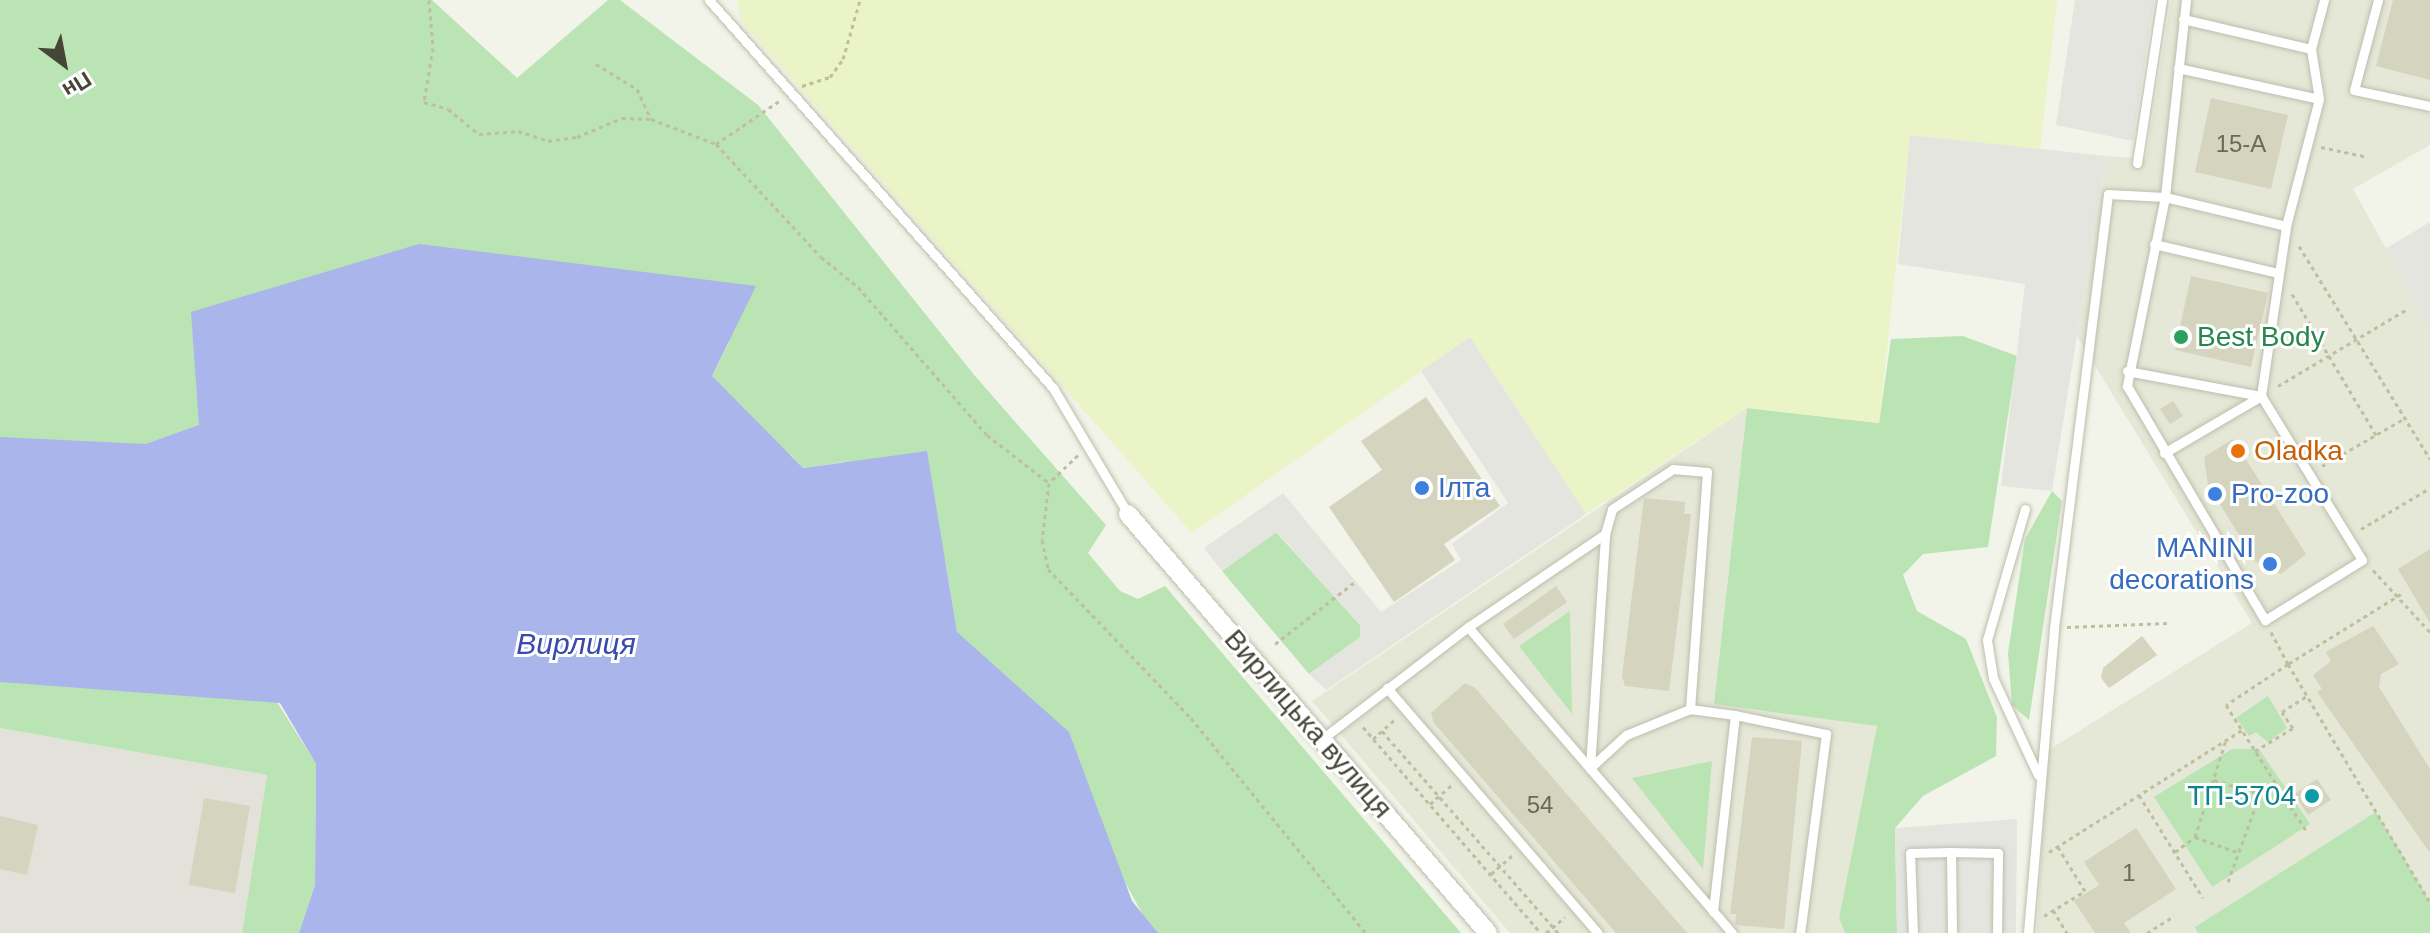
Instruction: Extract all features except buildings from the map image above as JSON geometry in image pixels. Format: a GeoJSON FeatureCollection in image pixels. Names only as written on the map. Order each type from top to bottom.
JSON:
{"type":"FeatureCollection","features":[{"type":"Feature","properties":{"kind":"street","name":"Вирлицька вулиця"},"geometry":{"type":"LineString","coordinates":[[1128,514],[1488,933]]}},
{"type":"Feature","properties":{"kind":"lane"},"geometry":{"type":"LineString","coordinates":[[709,0],[1053,388],[1128,514]]}},
{"type":"Feature","properties":{"kind":"lane"},"geometry":{"type":"LineString","coordinates":[[2137,163],[2162,0]]}},
{"type":"Feature","properties":{"kind":"lane"},"geometry":{"type":"LineString","coordinates":[[2186,0],[2165,197],[2127,371],[2130,395],[2265,620],[2362,560],[2261,396],[2286,226],[2319,99],[2311,49],[2324,0]]}},
{"type":"Feature","properties":{"kind":"lane"},"geometry":{"type":"LineString","coordinates":[[2378,0],[2354,90],[2430,106]]}},
{"type":"Feature","properties":{"kind":"lane"},"geometry":{"type":"LineString","coordinates":[[2183,19],[2311,49]]}},
{"type":"Feature","properties":{"kind":"lane"},"geometry":{"type":"LineString","coordinates":[[2178,68],[2319,99]]}},
{"type":"Feature","properties":{"kind":"lane"},"geometry":{"type":"LineString","coordinates":[[2028,929],[2038,775],[2054,628],[2108,194],[2165,197],[2286,226]]}},
{"type":"Feature","properties":{"kind":"lane"},"geometry":{"type":"LineString","coordinates":[[2154,244],[2279,273]]}},
{"type":"Feature","properties":{"kind":"lane"},"geometry":{"type":"LineString","coordinates":[[2127,371],[2261,396]]}},
{"type":"Feature","properties":{"kind":"lane"},"geometry":{"type":"LineString","coordinates":[[2164,453],[2261,396]]}},
{"type":"Feature","properties":{"kind":"lane"},"geometry":{"type":"LineString","coordinates":[[1590,768],[1605,534],[1612,509],[1673,469],[1707,472],[1690,709]]}},
{"type":"Feature","properties":{"kind":"lane"},"geometry":{"type":"LineString","coordinates":[[2025,509],[1987,640],[1993,678],[2038,775]]}},
{"type":"Feature","properties":{"kind":"lane"},"geometry":{"type":"LineString","coordinates":[[1322,739],[1468,627],[1605,534]]}},
{"type":"Feature","properties":{"kind":"lane"},"geometry":{"type":"LineString","coordinates":[[1468,627],[1732,933]]}},
{"type":"Feature","properties":{"kind":"lane"},"geometry":{"type":"LineString","coordinates":[[1387,688],[1598,933]]}},
{"type":"Feature","properties":{"kind":"lane"},"geometry":{"type":"LineString","coordinates":[[1590,768],[1626,735],[1690,709],[1826,734],[1800,933]]}},
{"type":"Feature","properties":{"kind":"lane"},"geometry":{"type":"LineString","coordinates":[[1713,912],[1735,715]]}},
{"type":"Feature","properties":{"kind":"lane"},"geometry":{"type":"LineString","coordinates":[[1913,933],[1910,853],[1951,852],[1998,853],[1997,933]]}},
{"type":"Feature","properties":{"kind":"lane"},"geometry":{"type":"LineString","coordinates":[[1951,852],[1952,933]]}},
{"type":"Feature","properties":{"kind":"path"},"geometry":{"type":"LineString","coordinates":[[429,0],[433,48],[424,102],[448,109],[479,134],[518,131],[548,141],[577,137],[622,118],[651,119],[716,144],[821,257],[858,287],[987,435],[1049,483]]}},
{"type":"Feature","properties":{"kind":"path"},"geometry":{"type":"LineString","coordinates":[[716,144],[792,92],[830,77],[843,59],[860,0]]}},
{"type":"Feature","properties":{"kind":"path"},"geometry":{"type":"LineString","coordinates":[[596,64],[637,89],[651,119]]}},
{"type":"Feature","properties":{"kind":"path"},"geometry":{"type":"LineString","coordinates":[[2307,144],[2368,157]]}},
{"type":"Feature","properties":{"kind":"path"},"geometry":{"type":"LineString","coordinates":[[2286,226],[2430,459]]}},
{"type":"Feature","properties":{"kind":"path"},"geometry":{"type":"LineString","coordinates":[[2279,273],[2376,435]]}},
{"type":"Feature","properties":{"kind":"path"},"geometry":{"type":"LineString","coordinates":[[2261,396],[2407,309]]}},
{"type":"Feature","properties":{"kind":"path"},"geometry":{"type":"LineString","coordinates":[[2309,474],[2405,418]]}},
{"type":"Feature","properties":{"kind":"path"},"geometry":{"type":"LineString","coordinates":[[1089,444],[1049,483],[1042,540],[1048,569],[1191,718],[1366,933]]}},
{"type":"Feature","properties":{"kind":"path"},"geometry":{"type":"LineString","coordinates":[[2347,538],[2430,488]]}},
{"type":"Feature","properties":{"kind":"path"},"geometry":{"type":"LineString","coordinates":[[2362,560],[2401,594],[2430,632]]}},
{"type":"Feature","properties":{"kind":"path"},"geometry":{"type":"LineString","coordinates":[[1275,644],[1356,581]]}},
{"type":"Feature","properties":{"kind":"path"},"geometry":{"type":"LineString","coordinates":[[2307,832],[2226,705],[2401,594]]}},
{"type":"Feature","properties":{"kind":"path"},"geometry":{"type":"LineString","coordinates":[[2265,620],[2430,902]]}},
{"type":"Feature","properties":{"kind":"path"},"geometry":{"type":"LineString","coordinates":[[2054,628],[2167,623]]}},
{"type":"Feature","properties":{"kind":"path"},"geometry":{"type":"LineString","coordinates":[[2255,751],[2293,728],[2282,712],[2307,696]]}},
{"type":"Feature","properties":{"kind":"path"},"geometry":{"type":"LineString","coordinates":[[1373,739],[1405,709]]}},
{"type":"Feature","properties":{"kind":"path"},"geometry":{"type":"LineString","coordinates":[[1353,715],[1544,933],[1576,908]]}},
{"type":"Feature","properties":{"kind":"path"},"geometry":{"type":"LineString","coordinates":[[2032,863],[2242,730]]}},
{"type":"Feature","properties":{"kind":"path"},"geometry":{"type":"LineString","coordinates":[[1382,731],[1558,933]]}},
{"type":"Feature","properties":{"kind":"path"},"geometry":{"type":"LineString","coordinates":[[2175,852],[2195,837],[2226,740]]}},
{"type":"Feature","properties":{"kind":"path"},"geometry":{"type":"LineString","coordinates":[[1430,804],[1462,775]]}},
{"type":"Feature","properties":{"kind":"path"},"geometry":{"type":"LineString","coordinates":[[2214,780],[2260,794]]}},
{"type":"Feature","properties":{"kind":"path"},"geometry":{"type":"LineString","coordinates":[[2228,882],[2260,794],[2276,784]]}},
{"type":"Feature","properties":{"kind":"path"},"geometry":{"type":"LineString","coordinates":[[2139,795],[2203,898]]}},
{"type":"Feature","properties":{"kind":"path"},"geometry":{"type":"LineString","coordinates":[[2195,837],[2239,852]]}},
{"type":"Feature","properties":{"kind":"path"},"geometry":{"type":"LineString","coordinates":[[1491,874],[1523,846]]}},
{"type":"Feature","properties":{"kind":"path"},"geometry":{"type":"LineString","coordinates":[[2028,929],[2085,891],[2058,847]]}},
{"type":"Feature","properties":{"kind":"path"},"geometry":{"type":"LineString","coordinates":[[2053,910],[2067,933]]}},
{"type":"Feature","properties":{"kind":"path"},"geometry":{"type":"LineString","coordinates":[[2147,933],[2174,916]]}},
{"type":"Feature","properties":{"kind":"shaded area"},"geometry":{"type":"Polygon","coordinates":[[[0,0],[432,0],[517,78],[608,0],[620,0],[758,105],[975,376],[1106,525],[1088,553],[1120,591],[1138,599],[1165,586],[1461,933],[1153,933],[1016,685],[957,633],[945,559],[844,462],[803,468],[791,455],[767,452],[712,376],[729,342],[219,443],[0,548],[0,0]]]}},
{"type":"Feature","properties":{"kind":"shaded area"},"geometry":{"type":"Polygon","coordinates":[[[2075,0],[2154,0],[2133,141],[2056,125],[2075,0]]]}},
{"type":"Feature","properties":{"kind":"shaded area"},"geometry":{"type":"Polygon","coordinates":[[[2171,0],[2430,0],[2430,145],[2353,189],[2430,328],[2430,933],[2037,933],[2047,751],[2252,623],[2077,336],[2106,156],[2146,159],[2171,0]]]}},
{"type":"Feature","properties":{"kind":"shaded area"},"geometry":{"type":"Polygon","coordinates":[[[1910,135],[2106,156],[2052,491],[2001,486],[2025,284],[1898,264],[1910,135]]]}},
{"type":"Feature","properties":{"kind":"shaded area"},"geometry":{"type":"Polygon","coordinates":[[[2430,222],[2430,329],[2385,249],[2430,222]]]}},
{"type":"Feature","properties":{"kind":"shaded area"},"geometry":{"type":"Polygon","coordinates":[[[1963,336],[2017,356],[1988,547],[1923,554],[1903,575],[1917,611],[1966,639],[1997,717],[1996,756],[1923,796],[1895,828],[1897,933],[1845,933],[1839,918],[1877,726],[1714,704],[1747,408],[1879,423],[1891,339],[1963,336]]]}},
{"type":"Feature","properties":{"kind":"shaded area"},"geometry":{"type":"Polygon","coordinates":[[[1470,337],[1586,514],[1326,690],[1309,674],[1360,637],[1360,625],[1277,532],[1222,571],[1204,548],[1283,493],[1381,612],[1461,560],[1452,544],[1508,503],[1421,371],[1470,337]]]}},
{"type":"Feature","properties":{"kind":"shaded area"},"geometry":{"type":"Polygon","coordinates":[[[1747,408],[1714,703],[1877,726],[1839,918],[1845,933],[1510,933],[1312,701],[1747,408]]]}},
{"type":"Feature","properties":{"kind":"shaded area"},"geometry":{"type":"Polygon","coordinates":[[[2052,491],[2062,501],[2029,720],[2012,705],[2008,653],[2025,539],[2052,491]]]}},
{"type":"Feature","properties":{"kind":"shaded area"},"geometry":{"type":"Polygon","coordinates":[[[1276,532],[1360,625],[1361,637],[1309,674],[1222,571],[1276,532]]]}},
{"type":"Feature","properties":{"kind":"shaded area"},"geometry":{"type":"Polygon","coordinates":[[[1570,611],[1572,714],[1519,646],[1570,611]]]}},
{"type":"Feature","properties":{"kind":"shaded area"},"geometry":{"type":"Polygon","coordinates":[[[0,673],[260,675],[316,764],[315,885],[299,933],[242,933],[267,775],[0,728],[0,673]]]}},
{"type":"Feature","properties":{"kind":"shaded area"},"geometry":{"type":"Polygon","coordinates":[[[2268,696],[2287,728],[2268,742],[2256,732],[2249,736],[2236,718],[2268,696]]]}},
{"type":"Feature","properties":{"kind":"shaded area"},"geometry":{"type":"Polygon","coordinates":[[[0,728],[267,775],[242,933],[0,933],[0,728]]]}},
{"type":"Feature","properties":{"kind":"shaded area"},"geometry":{"type":"Polygon","coordinates":[[[2232,749],[2259,749],[2310,824],[2212,887],[2154,797],[2232,749]]]}},
{"type":"Feature","properties":{"kind":"shaded area"},"geometry":{"type":"Polygon","coordinates":[[[1712,761],[1703,869],[1632,778],[1712,761]]]}},
{"type":"Feature","properties":{"kind":"shaded area"},"geometry":{"type":"Polygon","coordinates":[[[2376,812],[2430,902],[2430,933],[2198,933],[2195,927],[2376,812]]]}},
{"type":"Feature","properties":{"kind":"shaded area"},"geometry":{"type":"Polygon","coordinates":[[[2017,819],[2016,933],[1897,933],[1895,828],[2017,819]]]}},
{"type":"Feature","properties":{"kind":"sand"},"geometry":{"type":"Polygon","coordinates":[[[737,0],[2057,0],[2040,149],[1910,135],[1879,423],[1747,408],[1586,514],[1470,337],[1192,533],[741,21],[737,0]]]}},
{"type":"Feature","properties":{"kind":"water","name":"Вирлиця"},"geometry":{"type":"Polygon","coordinates":[[[419,244],[756,286],[712,376],[803,468],[927,451],[957,632],[1069,732],[1132,901],[1158,933],[299,933],[315,885],[316,764],[280,703],[0,682],[0,437],[146,444],[199,425],[191,312],[419,244]]]}},
{"type":"Feature","properties":{"kind":"place","name":"Best Body"},"geometry":{"type":"Point","coordinates":[2181,337]}},
{"type":"Feature","properties":{"kind":"place","name":"Oladka"},"geometry":{"type":"Point","coordinates":[2238,451]}},
{"type":"Feature","properties":{"kind":"place","name":"Ілта"},"geometry":{"type":"Point","coordinates":[1422,488]}},
{"type":"Feature","properties":{"kind":"place","name":"Pro-zoo"},"geometry":{"type":"Point","coordinates":[2215,494]}},
{"type":"Feature","properties":{"kind":"place","name":"MANINI decorations"},"geometry":{"type":"Point","coordinates":[2270,564]}},
{"type":"Feature","properties":{"kind":"place","name":"ТП-5704"},"geometry":{"type":"Point","coordinates":[2312,796]}}]}
